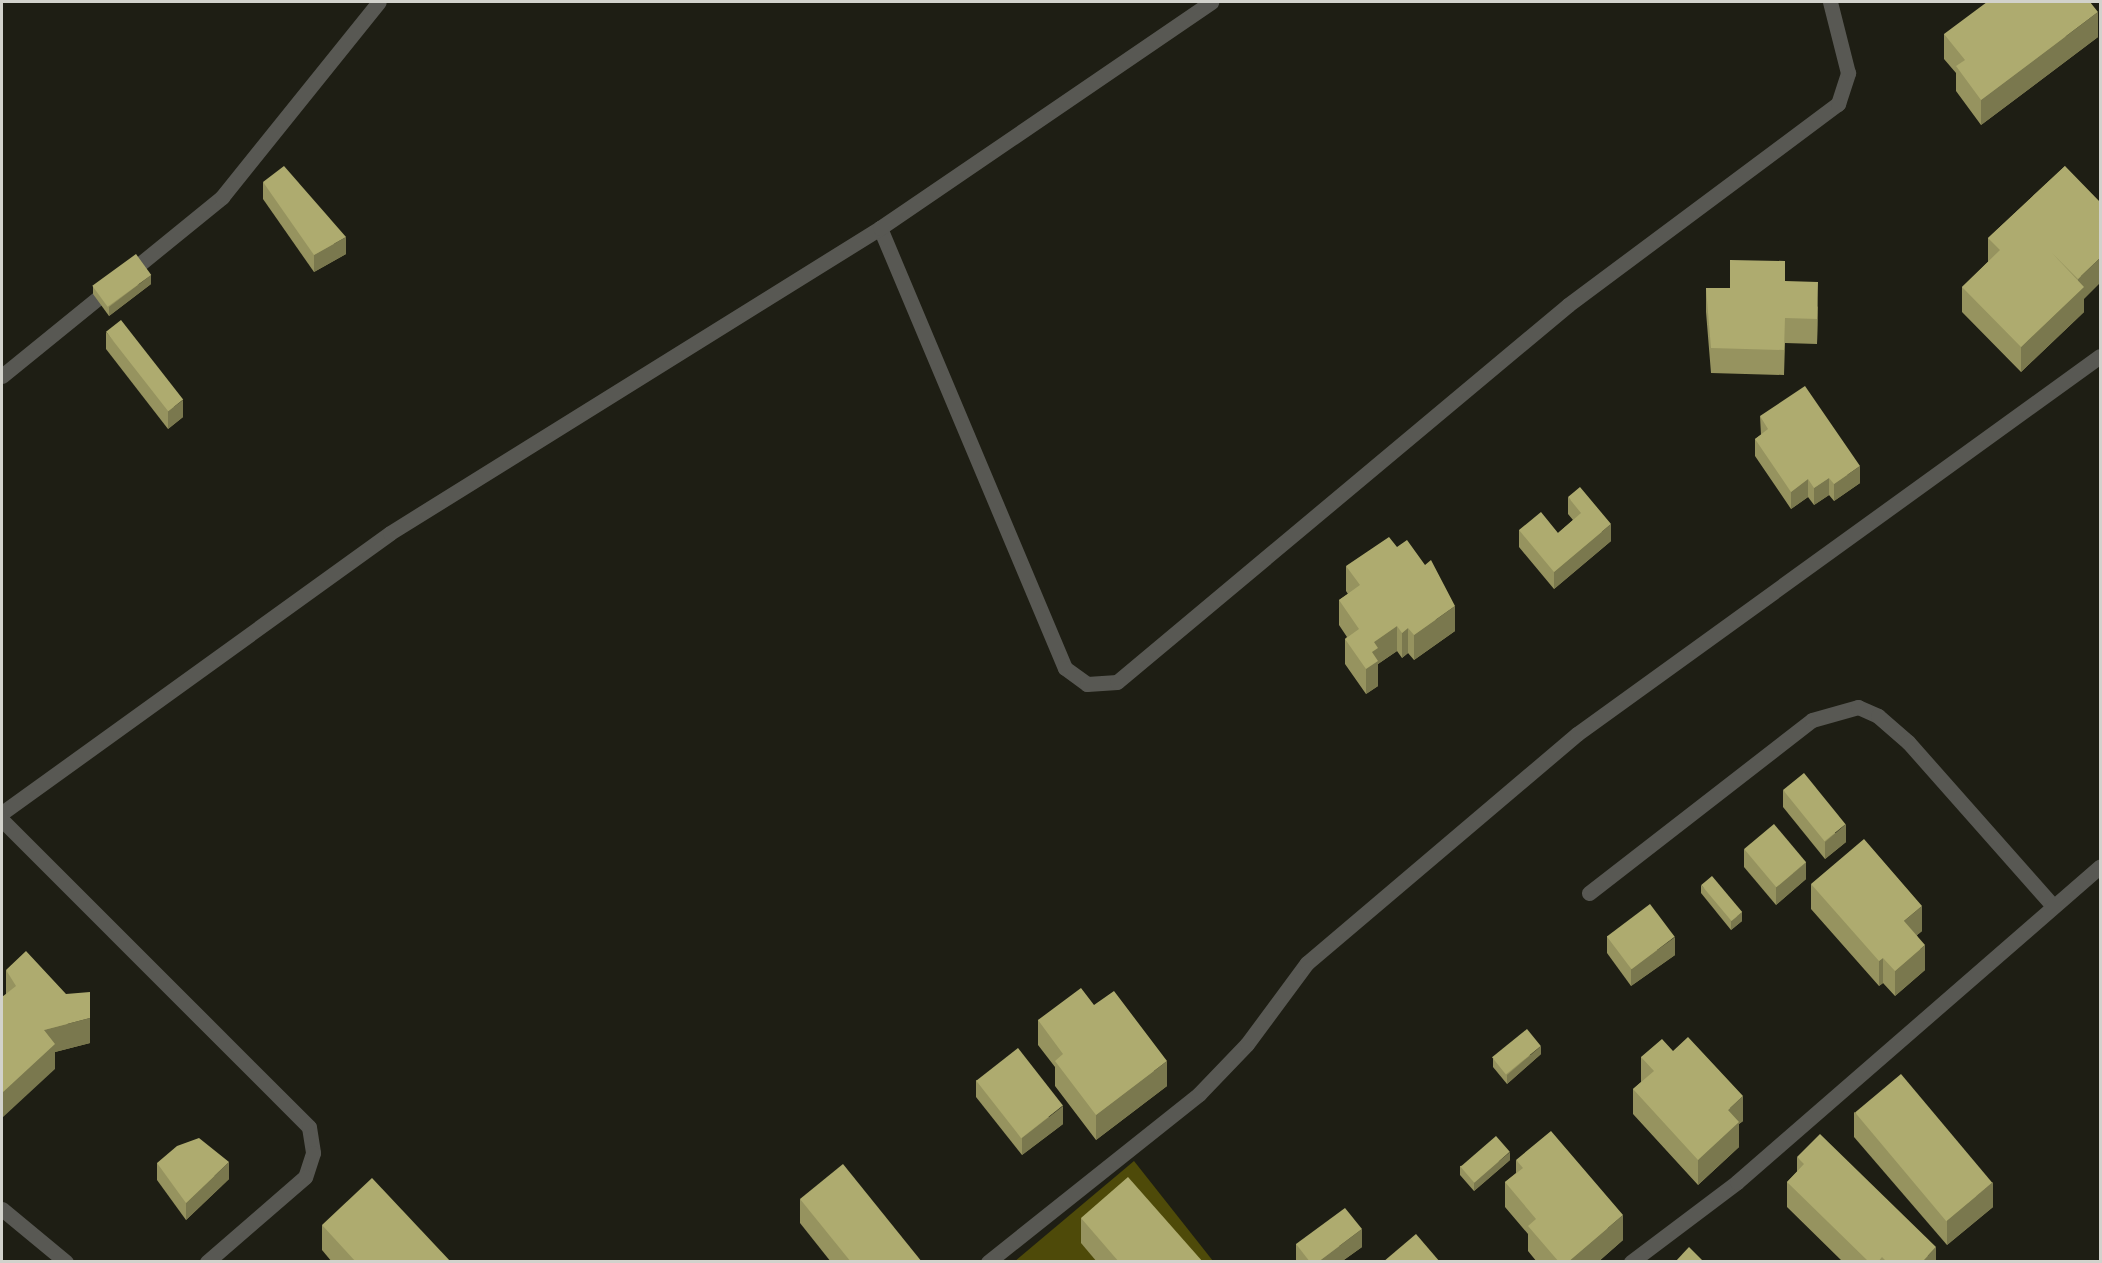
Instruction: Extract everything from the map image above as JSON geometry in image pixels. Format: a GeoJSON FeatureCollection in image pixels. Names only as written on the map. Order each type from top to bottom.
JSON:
{"type":"FeatureCollection","features":[{"type":"Feature","properties":{"kind":"street"},"geometry":{"type":"LineString","coordinates":[[2,376],[222,197],[380,2]]}},
{"type":"Feature","properties":{"kind":"street"},"geometry":{"type":"LineString","coordinates":[[2,813],[390,533],[880,228],[1211,2]]}},
{"type":"Feature","properties":{"kind":"street"},"geometry":{"type":"LineString","coordinates":[[880,228],[1065,668],[1087,684],[1117,682],[1568,305],[1838,104],[1848,73],[1830,2]]}},
{"type":"Feature","properties":{"kind":"street"},"geometry":{"type":"LineString","coordinates":[[988,1262],[1199,1094],[1247,1044],[1307,963],[1577,734],[2100,356]]}},
{"type":"Feature","properties":{"kind":"street"},"geometry":{"type":"LineString","coordinates":[[1589,893],[1812,720],[1858,707],[1878,716],[1908,742],[2053,906]]}},
{"type":"Feature","properties":{"kind":"street"},"geometry":{"type":"LineString","coordinates":[[2,820],[309,1127],[313,1153],[305,1177],[207,1262]]}},
{"type":"Feature","properties":{"kind":"street"},"geometry":{"type":"LineString","coordinates":[[1631,1262],[1737,1182],[2100,866]]}},
{"type":"Feature","properties":{"kind":"street"},"geometry":{"type":"LineString","coordinates":[[2,1209],[66,1262]]}},
{"type":"Feature","properties":{"kind":"shaded area"},"geometry":{"type":"Polygon","coordinates":[[[1134,1161],[1213,1261],[1014,1262],[1134,1161]]]}},
{"type":"Feature","properties":{"kind":"building"},"geometry":{"type":"Polygon","coordinates":[[[1987,2],[2090,2],[2098,12],[1981,100],[1956,66],[1965,60],[1944,34],[1987,2]]]}},
{"type":"Feature","properties":{"kind":"building"},"geometry":{"type":"Polygon","coordinates":[[[284,166],[346,237],[314,255],[263,182],[284,166]]]}},
{"type":"Feature","properties":{"kind":"building"},"geometry":{"type":"Polygon","coordinates":[[[2065,166],[2100,202],[2100,258],[2078,279],[2052,253],[2084,287],[2021,347],[1962,287],[2000,250],[1988,238],[2065,166]]]}},
{"type":"Feature","properties":{"kind":"building"},"geometry":{"type":"Polygon","coordinates":[[[136,254],[151,275],[108,307],[92,286],[136,254]]]}},
{"type":"Feature","properties":{"kind":"building"},"geometry":{"type":"Polygon","coordinates":[[[1730,260],[1785,261],[1785,281],[1818,282],[1817,319],[1785,318],[1784,350],[1711,348],[1706,288],[1730,288],[1730,260]]]}},
{"type":"Feature","properties":{"kind":"building"},"geometry":{"type":"Polygon","coordinates":[[[121,320],[183,400],[168,411],[106,332],[121,320]]]}},
{"type":"Feature","properties":{"kind":"building"},"geometry":{"type":"Polygon","coordinates":[[[1805,386],[1860,466],[1834,484],[1829,478],[1814,488],[1808,479],[1791,492],[1755,439],[1768,429],[1760,416],[1805,386]]]}},
{"type":"Feature","properties":{"kind":"building"},"geometry":{"type":"Polygon","coordinates":[[[1580,487],[1611,524],[1554,572],[1519,530],[1541,512],[1558,533],[1581,513],[1568,497],[1580,487]]]}},
{"type":"Feature","properties":{"kind":"building"},"geometry":{"type":"Polygon","coordinates":[[[1389,537],[1397,547],[1407,540],[1425,565],[1431,560],[1455,606],[1414,635],[1408,628],[1402,633],[1397,626],[1374,642],[1378,648],[1372,652],[1378,661],[1366,669],[1345,639],[1359,629],[1339,600],[1360,585],[1346,566],[1389,537]]]}},
{"type":"Feature","properties":{"kind":"building"},"geometry":{"type":"Polygon","coordinates":[[[1804,773],[1846,824],[1825,841],[1783,790],[1804,773]]]}},
{"type":"Feature","properties":{"kind":"building"},"geometry":{"type":"Polygon","coordinates":[[[1774,824],[1806,862],[1776,887],[1744,849],[1774,824]]]}},
{"type":"Feature","properties":{"kind":"building"},"geometry":{"type":"Polygon","coordinates":[[[1864,839],[1922,906],[1904,921],[1925,945],[1895,971],[1883,958],[1879,961],[1811,884],[1864,839]]]}},
{"type":"Feature","properties":{"kind":"building"},"geometry":{"type":"Polygon","coordinates":[[[1712,876],[1742,912],[1731,921],[1701,885],[1712,876]]]}},
{"type":"Feature","properties":{"kind":"building"},"geometry":{"type":"Polygon","coordinates":[[[1650,904],[1675,937],[1632,969],[1607,936],[1650,904]]]}},
{"type":"Feature","properties":{"kind":"building"},"geometry":{"type":"Polygon","coordinates":[[[26,951],[66,994],[90,992],[90,1018],[44,1030],[55,1044],[2,1093],[2,997],[16,986],[6,970],[26,951]]]}},
{"type":"Feature","properties":{"kind":"building"},"geometry":{"type":"Polygon","coordinates":[[[1081,988],[1094,1005],[1114,991],[1167,1061],[1096,1115],[1055,1061],[1063,1054],[1038,1020],[1081,988]]]}},
{"type":"Feature","properties":{"kind":"building"},"geometry":{"type":"Polygon","coordinates":[[[1527,1029],[1541,1046],[1506,1074],[1492,1057],[1527,1029]]]}},
{"type":"Feature","properties":{"kind":"building"},"geometry":{"type":"Polygon","coordinates":[[[1688,1037],[1743,1096],[1728,1110],[1739,1122],[1698,1160],[1633,1089],[1654,1071],[1641,1057],[1662,1039],[1673,1051],[1688,1037]]]}},
{"type":"Feature","properties":{"kind":"building"},"geometry":{"type":"Polygon","coordinates":[[[1018,1048],[1063,1106],[1021,1138],[976,1081],[1018,1048]]]}},
{"type":"Feature","properties":{"kind":"building"},"geometry":{"type":"Polygon","coordinates":[[[1901,1074],[1992,1183],[1946,1221],[1855,1113],[1901,1074]]]}},
{"type":"Feature","properties":{"kind":"building"},"geometry":{"type":"Polygon","coordinates":[[[1551,1131],[1623,1215],[1568,1262],[1559,1262],[1528,1226],[1536,1219],[1505,1182],[1523,1168],[1516,1160],[1551,1131]]]}},
{"type":"Feature","properties":{"kind":"building"},"geometry":{"type":"Polygon","coordinates":[[[1820,1134],[1936,1247],[1922,1262],[1887,1262],[1882,1257],[1878,1262],[1869,1262],[1787,1182],[1804,1164],[1797,1157],[1820,1134]]]}},
{"type":"Feature","properties":{"kind":"building"},"geometry":{"type":"Polygon","coordinates":[[[1496,1136],[1510,1152],[1474,1183],[1461,1167],[1496,1136]]]}},
{"type":"Feature","properties":{"kind":"building"},"geometry":{"type":"Polygon","coordinates":[[[199,1138],[229,1162],[186,1203],[157,1163],[177,1146],[199,1138]]]}},
{"type":"Feature","properties":{"kind":"building"},"geometry":{"type":"Polygon","coordinates":[[[843,1164],[922,1262],[851,1262],[800,1199],[843,1164]]]}},
{"type":"Feature","properties":{"kind":"building"},"geometry":{"type":"Polygon","coordinates":[[[1128,1177],[1203,1262],[1119,1262],[1081,1218],[1128,1177]]]}},
{"type":"Feature","properties":{"kind":"building"},"geometry":{"type":"Polygon","coordinates":[[[372,1178],[451,1262],[356,1262],[322,1225],[372,1178]]]}},
{"type":"Feature","properties":{"kind":"building"},"geometry":{"type":"Polygon","coordinates":[[[1345,1208],[1362,1229],[1318,1262],[1310,1262],[1296,1244],[1345,1208]]]}},
{"type":"Feature","properties":{"kind":"building"},"geometry":{"type":"Polygon","coordinates":[[[1416,1234],[1440,1262],[1383,1262],[1416,1234]]]}},
{"type":"Feature","properties":{"kind":"building"},"geometry":{"type":"Polygon","coordinates":[[[1689,1247],[1704,1262],[1675,1262],[1689,1247]]]}}]}
